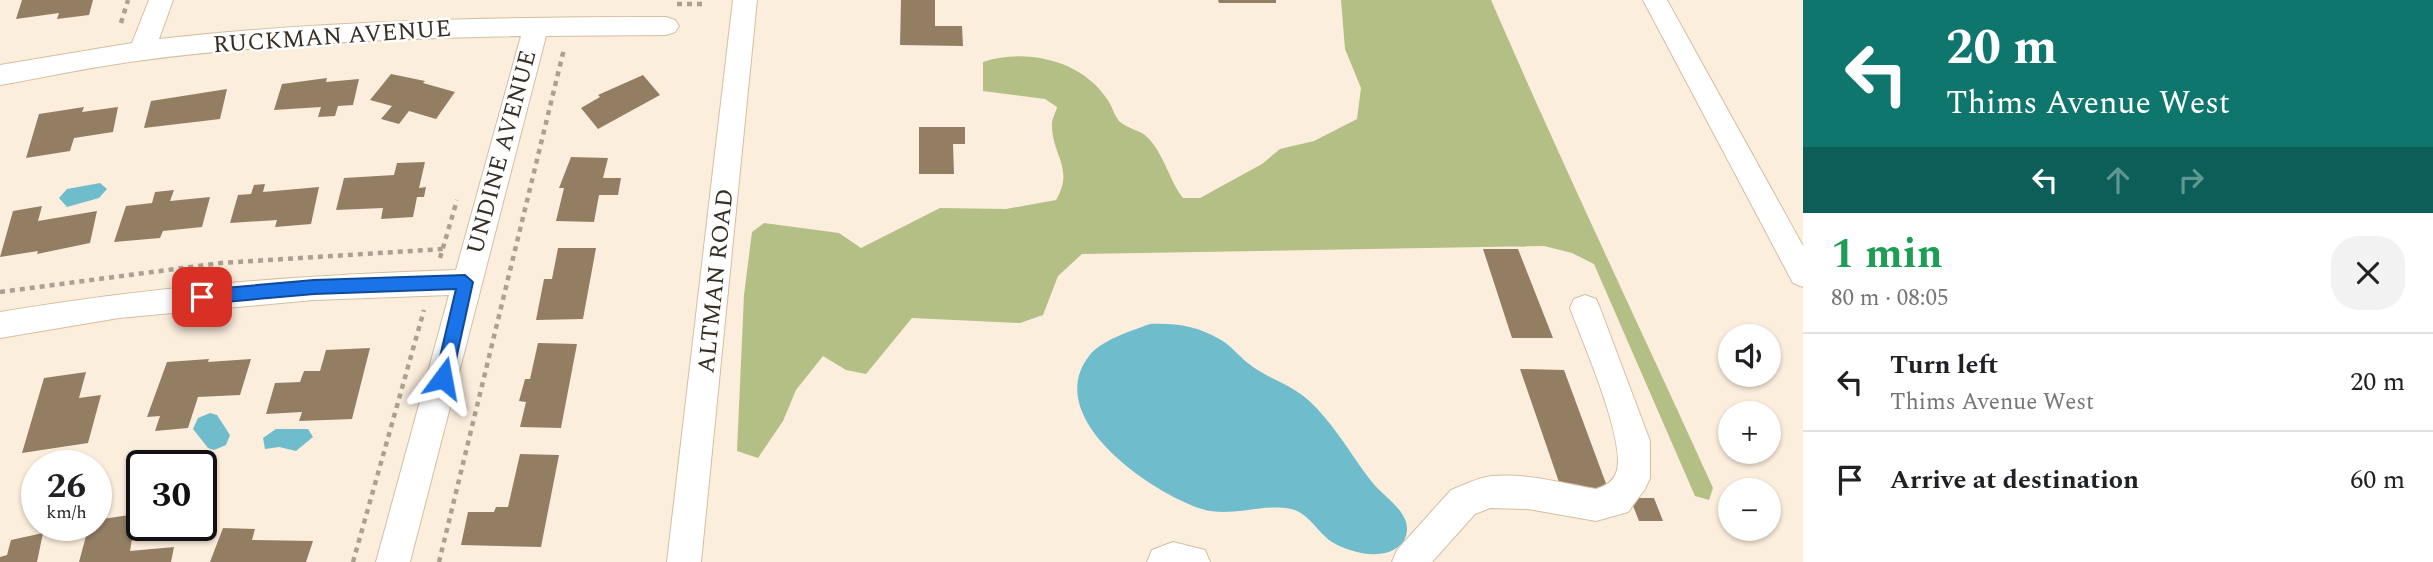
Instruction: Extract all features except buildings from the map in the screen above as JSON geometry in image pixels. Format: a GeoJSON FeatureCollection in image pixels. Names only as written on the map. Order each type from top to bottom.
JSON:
{"type":"FeatureCollection","features":[{"type":"Feature","properties":{"kind":"street"},"geometry":{"type":"LineString","coordinates":[[142,51],[161,0]]}},
{"type":"Feature","properties":{"kind":"street","name":"ALTMAN ROAD"},"geometry":{"type":"LineString","coordinates":[[684,562],[746,0]]}},
{"type":"Feature","properties":{"kind":"street"},"geometry":{"type":"LineString","coordinates":[[1655,0],[1803,274]]}},
{"type":"Feature","properties":{"kind":"street","name":"RUCKMAN AVENUE"},"geometry":{"type":"LineString","coordinates":[[0,75],[142,51],[356,32],[450,27],[666,26]]}},
{"type":"Feature","properties":{"kind":"street","name":"UNDINE AVENUE"},"geometry":{"type":"LineString","coordinates":[[393,562],[438,402],[465,282],[536,27]]}},
{"type":"Feature","properties":{"kind":"street"},"geometry":{"type":"LineString","coordinates":[[0,325],[119,305],[314,287],[465,282]]}},
{"type":"Feature","properties":{"kind":"street"},"geometry":{"type":"LineString","coordinates":[[1409,562],[1464,502],[1490,492],[1528,493],[1596,505],[1616,500],[1633,478],[1634,441],[1585,308]]}},
{"type":"Feature","properties":{"kind":"street"},"geometry":{"type":"LineString","coordinates":[[1164,562],[1173,559],[1193,562]]}},
{"type":"Feature","properties":{"kind":"path"},"geometry":{"type":"LineString","coordinates":[[118,33],[128,0]]}},
{"type":"Feature","properties":{"kind":"path"},"geometry":{"type":"LineString","coordinates":[[439,562],[569,26]]}},
{"type":"Feature","properties":{"kind":"path"},"geometry":{"type":"LineString","coordinates":[[0,292],[65,281],[228,261],[443,249]]}},
{"type":"Feature","properties":{"kind":"green space"},"geometry":{"type":"Polygon","coordinates":[[[1341,0],[1491,0],[1713,488],[1709,500],[1695,496],[1594,264],[1572,253],[1544,246],[1082,254],[1058,276],[1043,315],[1020,323],[912,318],[866,374],[846,370],[823,356],[796,390],[783,421],[758,458],[737,451],[744,295],[752,232],[764,223],[839,233],[861,248],[940,208],[1006,209],[1056,200],[1063,179],[1053,135],[1052,122],[1057,107],[1045,99],[983,91],[983,62],[1017,56],[1051,61],[1068,66],[1083,75],[1107,99],[1120,122],[1145,135],[1154,144],[1183,198],[1200,198],[1262,164],[1280,149],[1314,141],[1357,119],[1361,88],[1345,49],[1341,0]]]}},
{"type":"Feature","properties":{"kind":"water"},"geometry":{"type":"Polygon","coordinates":[[[100,183],[107,189],[99,198],[67,207],[59,198],[67,189],[100,183]]]}},
{"type":"Feature","properties":{"kind":"water"},"geometry":{"type":"Polygon","coordinates":[[[1150,324],[1187,326],[1204,331],[1225,343],[1253,367],[1307,399],[1334,428],[1372,482],[1404,516],[1407,527],[1403,542],[1388,552],[1359,553],[1332,542],[1297,511],[1280,508],[1224,512],[1202,509],[1157,487],[1132,470],[1109,450],[1090,427],[1079,404],[1078,380],[1094,350],[1117,337],[1150,324]]]}},
{"type":"Feature","properties":{"kind":"water"},"geometry":{"type":"Polygon","coordinates":[[[210,413],[217,415],[230,435],[226,445],[214,450],[208,448],[193,429],[198,418],[210,413]]]}},
{"type":"Feature","properties":{"kind":"water"},"geometry":{"type":"Polygon","coordinates":[[[276,429],[308,429],[313,437],[296,451],[279,447],[265,449],[263,438],[276,429]]]}},
{"type":"Feature","properties":{"kind":"route"},"geometry":{"type":"LineString","coordinates":[[202,297],[314,287],[465,282],[443,378]]}}]}
